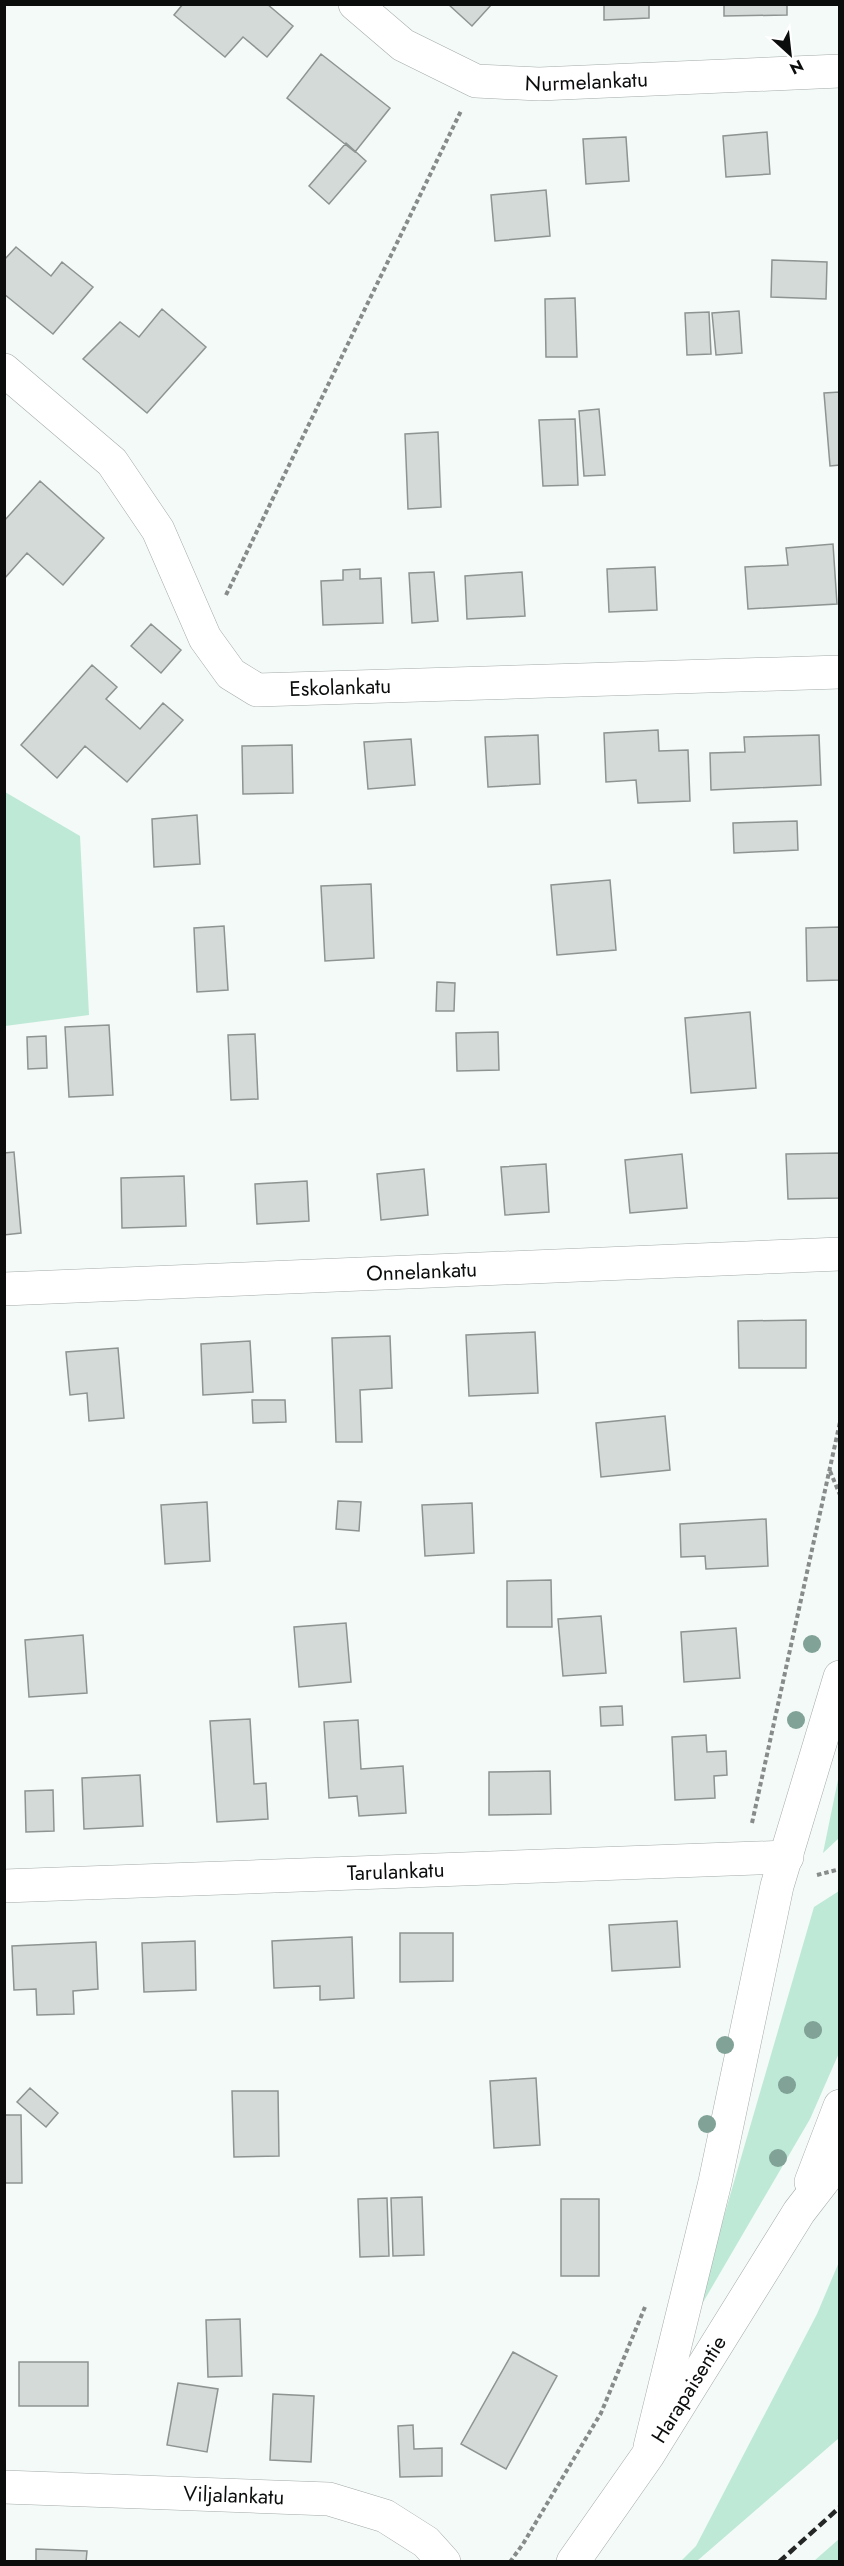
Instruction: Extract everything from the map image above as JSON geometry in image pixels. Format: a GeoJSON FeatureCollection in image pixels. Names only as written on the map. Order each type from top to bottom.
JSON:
{"type":"FeatureCollection","features":[{"type":"Feature","properties":{"kind":"street","name":"Nurmelankatu"},"geometry":{"type":"LineString","coordinates":[[355,4],[403,45],[476,81],[539,84],[840,70]]}},
{"type":"Feature","properties":{"kind":"street","name":"Eskolankatu"},"geometry":{"type":"LineString","coordinates":[[4,370],[112,462],[158,530],[205,638],[231,674],[257,690],[840,672]]}},
{"type":"Feature","properties":{"kind":"street","name":"Onnelankatu"},"geometry":{"type":"LineString","coordinates":[[4,1289],[840,1254]]}},
{"type":"Feature","properties":{"kind":"street"},"geometry":{"type":"LineString","coordinates":[[648,2455],[715,2182],[777,1886],[840,1677]]}},
{"type":"Feature","properties":{"kind":"street","name":"Tarulankatu"},"geometry":{"type":"LineString","coordinates":[[4,1886],[787,1857]]}},
{"type":"Feature","properties":{"kind":"street","name":"Harapaisentie"},"geometry":{"type":"LineString","coordinates":[[799,2212],[840,2106]]}},
{"type":"Feature","properties":{"kind":"street","name":"Harapaisentie"},"geometry":{"type":"LineString","coordinates":[[573,2562],[648,2455],[799,2212],[840,2159]]}},
{"type":"Feature","properties":{"kind":"street","name":"Viljalankatu"},"geometry":{"type":"LineString","coordinates":[[4,2487],[329,2499],[385,2516],[426,2542],[444,2562]]}},
{"type":"Feature","properties":{"kind":"path"},"geometry":{"type":"LineString","coordinates":[[205,638],[476,81]]}},
{"type":"Feature","properties":{"kind":"path"},"geometry":{"type":"LineString","coordinates":[[744,1859],[840,1422]]}},
{"type":"Feature","properties":{"kind":"path"},"geometry":{"type":"LineString","coordinates":[[829,1470],[840,1495]]}},
{"type":"Feature","properties":{"kind":"path"},"geometry":{"type":"LineString","coordinates":[[510,2562],[524,2544],[601,2413],[650,2297]]}},
{"type":"Feature","properties":{"kind":"green space"},"geometry":{"type":"Polygon","coordinates":[[[5,792],[80,836],[89,1015],[5,1026],[5,792]]]}},
{"type":"Feature","properties":{"kind":"green space"},"geometry":{"type":"Polygon","coordinates":[[[839,1775],[839,1838],[823,1853],[839,1775]]]}},
{"type":"Feature","properties":{"kind":"green space"},"geometry":{"type":"Polygon","coordinates":[[[839,1891],[839,2053],[810,2119],[695,2316],[814,1907],[839,1891]]]}},
{"type":"Feature","properties":{"kind":"green space"},"geometry":{"type":"Polygon","coordinates":[[[839,2262],[839,2438],[697,2561],[681,2561],[696,2546],[817,2314],[839,2262]]]}},
{"type":"Feature","properties":{"kind":"green space"},"geometry":{"type":"Polygon","coordinates":[[[839,2539],[839,2561],[814,2561],[839,2539]]]}},
{"type":"Feature","properties":{"kind":"building"},"geometry":{"type":"Polygon","coordinates":[[[183,4],[267,4],[293,26],[267,57],[243,37],[225,57],[174,15],[183,4]]]}},
{"type":"Feature","properties":{"kind":"building"},"geometry":{"type":"Polygon","coordinates":[[[448,4],[492,4],[472,26],[448,4]]]}},
{"type":"Feature","properties":{"kind":"building"},"geometry":{"type":"Polygon","coordinates":[[[604,4],[649,4],[649,18],[604,20],[604,4]]]}},
{"type":"Feature","properties":{"kind":"building"},"geometry":{"type":"Polygon","coordinates":[[[724,4],[787,4],[787,15],[724,16],[724,4]]]}},
{"type":"Feature","properties":{"kind":"building"},"geometry":{"type":"Polygon","coordinates":[[[321,54],[390,108],[355,152],[287,98],[321,54]]]}},
{"type":"Feature","properties":{"kind":"building"},"geometry":{"type":"Polygon","coordinates":[[[767,132],[770,174],[726,177],[723,136],[767,132]]]}},
{"type":"Feature","properties":{"kind":"building"},"geometry":{"type":"Polygon","coordinates":[[[626,137],[629,181],[586,184],[583,139],[626,137]]]}},
{"type":"Feature","properties":{"kind":"building"},"geometry":{"type":"Polygon","coordinates":[[[346,143],[366,161],[329,204],[309,186],[346,143]]]}},
{"type":"Feature","properties":{"kind":"building"},"geometry":{"type":"Polygon","coordinates":[[[546,190],[550,236],[495,241],[491,195],[546,190]]]}},
{"type":"Feature","properties":{"kind":"building"},"geometry":{"type":"Polygon","coordinates":[[[16,247],[51,276],[62,262],[93,287],[53,334],[4,294],[4,260],[16,247]]]}},
{"type":"Feature","properties":{"kind":"building"},"geometry":{"type":"Polygon","coordinates":[[[772,260],[827,262],[826,299],[771,297],[772,260]]]}},
{"type":"Feature","properties":{"kind":"building"},"geometry":{"type":"Polygon","coordinates":[[[575,298],[577,357],[546,357],[545,299],[575,298]]]}},
{"type":"Feature","properties":{"kind":"building"},"geometry":{"type":"Polygon","coordinates":[[[162,309],[206,347],[147,413],[83,359],[120,322],[139,337],[162,309]]]}},
{"type":"Feature","properties":{"kind":"building"},"geometry":{"type":"Polygon","coordinates":[[[739,311],[742,353],[716,355],[712,313],[739,311]]]}},
{"type":"Feature","properties":{"kind":"building"},"geometry":{"type":"Polygon","coordinates":[[[709,312],[711,354],[687,355],[685,313],[709,312]]]}},
{"type":"Feature","properties":{"kind":"building"},"geometry":{"type":"Polygon","coordinates":[[[840,392],[840,465],[830,466],[824,393],[840,392]]]}},
{"type":"Feature","properties":{"kind":"building"},"geometry":{"type":"Polygon","coordinates":[[[599,409],[605,475],[584,476],[579,411],[599,409]]]}},
{"type":"Feature","properties":{"kind":"building"},"geometry":{"type":"Polygon","coordinates":[[[575,419],[578,485],[543,486],[539,420],[575,419]]]}},
{"type":"Feature","properties":{"kind":"building"},"geometry":{"type":"Polygon","coordinates":[[[438,432],[441,507],[408,509],[405,434],[438,432]]]}},
{"type":"Feature","properties":{"kind":"building"},"geometry":{"type":"Polygon","coordinates":[[[40,481],[104,538],[63,585],[27,553],[4,579],[4,521],[40,481]]]}},
{"type":"Feature","properties":{"kind":"building"},"geometry":{"type":"Polygon","coordinates":[[[833,544],[837,604],[748,609],[745,567],[788,565],[786,548],[833,544]]]}},
{"type":"Feature","properties":{"kind":"building"},"geometry":{"type":"Polygon","coordinates":[[[655,567],[657,610],[609,612],[607,569],[655,567]]]}},
{"type":"Feature","properties":{"kind":"building"},"geometry":{"type":"Polygon","coordinates":[[[360,569],[360,579],[381,578],[383,623],[323,625],[321,581],[343,580],[343,570],[360,569]]]}},
{"type":"Feature","properties":{"kind":"building"},"geometry":{"type":"Polygon","coordinates":[[[434,572],[438,621],[412,623],[409,573],[434,572]]]}},
{"type":"Feature","properties":{"kind":"building"},"geometry":{"type":"Polygon","coordinates":[[[522,572],[525,616],[467,619],[465,576],[522,572]]]}},
{"type":"Feature","properties":{"kind":"building"},"geometry":{"type":"Polygon","coordinates":[[[151,624],[181,650],[161,673],[131,646],[151,624]]]}},
{"type":"Feature","properties":{"kind":"building"},"geometry":{"type":"Polygon","coordinates":[[[92,665],[117,687],[106,699],[140,729],[163,703],[183,720],[127,782],[85,746],[57,778],[21,745],[92,665]]]}},
{"type":"Feature","properties":{"kind":"building"},"geometry":{"type":"Polygon","coordinates":[[[658,730],[659,751],[688,750],[690,801],[638,803],[636,780],[606,782],[604,733],[658,730]]]}},
{"type":"Feature","properties":{"kind":"building"},"geometry":{"type":"Polygon","coordinates":[[[538,735],[540,784],[488,787],[485,737],[538,735]]]}},
{"type":"Feature","properties":{"kind":"building"},"geometry":{"type":"Polygon","coordinates":[[[819,735],[821,785],[711,790],[710,753],[745,752],[744,737],[819,735]]]}},
{"type":"Feature","properties":{"kind":"building"},"geometry":{"type":"Polygon","coordinates":[[[411,739],[415,785],[368,789],[364,742],[411,739]]]}},
{"type":"Feature","properties":{"kind":"building"},"geometry":{"type":"Polygon","coordinates":[[[292,745],[293,793],[243,794],[242,746],[292,745]]]}},
{"type":"Feature","properties":{"kind":"building"},"geometry":{"type":"Polygon","coordinates":[[[197,815],[200,864],[154,867],[152,819],[197,815]]]}},
{"type":"Feature","properties":{"kind":"building"},"geometry":{"type":"Polygon","coordinates":[[[797,821],[798,850],[734,853],[733,823],[797,821]]]}},
{"type":"Feature","properties":{"kind":"building"},"geometry":{"type":"Polygon","coordinates":[[[610,880],[616,950],[557,955],[551,885],[610,880]]]}},
{"type":"Feature","properties":{"kind":"building"},"geometry":{"type":"Polygon","coordinates":[[[371,884],[374,958],[325,961],[321,886],[371,884]]]}},
{"type":"Feature","properties":{"kind":"building"},"geometry":{"type":"Polygon","coordinates":[[[224,926],[228,990],[197,992],[194,928],[224,926]]]}},
{"type":"Feature","properties":{"kind":"building"},"geometry":{"type":"Polygon","coordinates":[[[840,927],[840,980],[807,981],[806,928],[840,927]]]}},
{"type":"Feature","properties":{"kind":"building"},"geometry":{"type":"Polygon","coordinates":[[[437,982],[455,983],[454,1011],[436,1011],[437,982]]]}},
{"type":"Feature","properties":{"kind":"building"},"geometry":{"type":"Polygon","coordinates":[[[750,1012],[756,1088],[691,1093],[685,1018],[750,1012]]]}},
{"type":"Feature","properties":{"kind":"building"},"geometry":{"type":"Polygon","coordinates":[[[109,1025],[113,1095],[69,1097],[65,1027],[109,1025]]]}},
{"type":"Feature","properties":{"kind":"building"},"geometry":{"type":"Polygon","coordinates":[[[498,1032],[499,1070],[457,1071],[456,1033],[498,1032]]]}},
{"type":"Feature","properties":{"kind":"building"},"geometry":{"type":"Polygon","coordinates":[[[255,1034],[258,1099],[231,1100],[228,1035],[255,1034]]]}},
{"type":"Feature","properties":{"kind":"building"},"geometry":{"type":"Polygon","coordinates":[[[46,1036],[47,1068],[28,1069],[27,1037],[46,1036]]]}},
{"type":"Feature","properties":{"kind":"building"},"geometry":{"type":"Polygon","coordinates":[[[14,1152],[21,1233],[4,1235],[4,1153],[14,1152]]]}},
{"type":"Feature","properties":{"kind":"building"},"geometry":{"type":"Polygon","coordinates":[[[840,1153],[840,1198],[788,1199],[786,1154],[840,1153]]]}},
{"type":"Feature","properties":{"kind":"building"},"geometry":{"type":"Polygon","coordinates":[[[682,1154],[687,1208],[630,1213],[625,1160],[682,1154]]]}},
{"type":"Feature","properties":{"kind":"building"},"geometry":{"type":"Polygon","coordinates":[[[546,1164],[549,1212],[505,1215],[501,1167],[546,1164]]]}},
{"type":"Feature","properties":{"kind":"building"},"geometry":{"type":"Polygon","coordinates":[[[424,1169],[428,1215],[381,1220],[377,1174],[424,1169]]]}},
{"type":"Feature","properties":{"kind":"building"},"geometry":{"type":"Polygon","coordinates":[[[184,1176],[186,1226],[122,1228],[121,1178],[184,1176]]]}},
{"type":"Feature","properties":{"kind":"building"},"geometry":{"type":"Polygon","coordinates":[[[307,1181],[309,1221],[257,1224],[255,1184],[307,1181]]]}},
{"type":"Feature","properties":{"kind":"building"},"geometry":{"type":"Polygon","coordinates":[[[806,1320],[806,1368],[739,1368],[738,1321],[806,1320]]]}},
{"type":"Feature","properties":{"kind":"building"},"geometry":{"type":"Polygon","coordinates":[[[535,1332],[538,1393],[469,1396],[466,1335],[535,1332]]]}},
{"type":"Feature","properties":{"kind":"building"},"geometry":{"type":"Polygon","coordinates":[[[390,1336],[392,1388],[360,1390],[362,1442],[336,1442],[332,1338],[390,1336]]]}},
{"type":"Feature","properties":{"kind":"building"},"geometry":{"type":"Polygon","coordinates":[[[250,1341],[253,1392],[203,1395],[201,1344],[250,1341]]]}},
{"type":"Feature","properties":{"kind":"building"},"geometry":{"type":"Polygon","coordinates":[[[118,1348],[124,1418],[89,1421],[87,1393],[70,1395],[66,1352],[118,1348]]]}},
{"type":"Feature","properties":{"kind":"building"},"geometry":{"type":"Polygon","coordinates":[[[252,1400],[285,1400],[286,1422],[253,1423],[252,1400]]]}},
{"type":"Feature","properties":{"kind":"building"},"geometry":{"type":"Polygon","coordinates":[[[665,1416],[670,1470],[601,1477],[596,1423],[665,1416]]]}},
{"type":"Feature","properties":{"kind":"building"},"geometry":{"type":"Polygon","coordinates":[[[338,1501],[361,1502],[359,1531],[336,1529],[338,1501]]]}},
{"type":"Feature","properties":{"kind":"building"},"geometry":{"type":"Polygon","coordinates":[[[207,1502],[210,1561],[165,1564],[161,1505],[207,1502]]]}},
{"type":"Feature","properties":{"kind":"building"},"geometry":{"type":"Polygon","coordinates":[[[472,1503],[474,1553],[425,1556],[422,1505],[472,1503]]]}},
{"type":"Feature","properties":{"kind":"building"},"geometry":{"type":"Polygon","coordinates":[[[766,1519],[768,1566],[706,1569],[705,1556],[681,1557],[680,1524],[766,1519]]]}},
{"type":"Feature","properties":{"kind":"building"},"geometry":{"type":"Polygon","coordinates":[[[551,1580],[552,1627],[507,1627],[507,1581],[551,1580]]]}},
{"type":"Feature","properties":{"kind":"building"},"geometry":{"type":"Polygon","coordinates":[[[601,1616],[606,1673],[563,1676],[558,1619],[601,1616]]]}},
{"type":"Feature","properties":{"kind":"building"},"geometry":{"type":"Polygon","coordinates":[[[346,1623],[351,1682],[299,1687],[294,1627],[346,1623]]]}},
{"type":"Feature","properties":{"kind":"building"},"geometry":{"type":"Polygon","coordinates":[[[736,1628],[740,1678],[684,1682],[681,1632],[736,1628]]]}},
{"type":"Feature","properties":{"kind":"building"},"geometry":{"type":"Polygon","coordinates":[[[83,1635],[87,1693],[29,1697],[25,1640],[83,1635]]]}},
{"type":"Feature","properties":{"kind":"building"},"geometry":{"type":"Polygon","coordinates":[[[622,1706],[623,1725],[601,1726],[600,1707],[622,1706]]]}},
{"type":"Feature","properties":{"kind":"building"},"geometry":{"type":"Polygon","coordinates":[[[250,1719],[254,1784],[266,1783],[268,1819],[217,1822],[210,1721],[250,1719]]]}},
{"type":"Feature","properties":{"kind":"building"},"geometry":{"type":"Polygon","coordinates":[[[358,1720],[361,1769],[403,1766],[406,1813],[359,1816],[357,1796],[329,1798],[324,1722],[358,1720]]]}},
{"type":"Feature","properties":{"kind":"building"},"geometry":{"type":"Polygon","coordinates":[[[706,1735],[707,1752],[726,1751],[727,1775],[714,1776],[715,1798],[675,1800],[672,1737],[706,1735]]]}},
{"type":"Feature","properties":{"kind":"building"},"geometry":{"type":"Polygon","coordinates":[[[550,1771],[551,1814],[489,1815],[489,1772],[550,1771]]]}},
{"type":"Feature","properties":{"kind":"building"},"geometry":{"type":"Polygon","coordinates":[[[140,1775],[143,1826],[84,1829],[82,1778],[140,1775]]]}},
{"type":"Feature","properties":{"kind":"building"},"geometry":{"type":"Polygon","coordinates":[[[53,1790],[54,1831],[26,1832],[25,1791],[53,1790]]]}},
{"type":"Feature","properties":{"kind":"building"},"geometry":{"type":"Polygon","coordinates":[[[677,1921],[680,1967],[612,1971],[609,1925],[677,1921]]]}},
{"type":"Feature","properties":{"kind":"building"},"geometry":{"type":"Polygon","coordinates":[[[400,1933],[453,1933],[453,1981],[400,1982],[400,1933]]]}},
{"type":"Feature","properties":{"kind":"building"},"geometry":{"type":"Polygon","coordinates":[[[352,1937],[354,1998],[320,2000],[320,1986],[274,1988],[272,1941],[352,1937]]]}},
{"type":"Feature","properties":{"kind":"building"},"geometry":{"type":"Polygon","coordinates":[[[195,1941],[196,1990],[144,1992],[142,1943],[195,1941]]]}},
{"type":"Feature","properties":{"kind":"building"},"geometry":{"type":"Polygon","coordinates":[[[96,1942],[98,1989],[73,1991],[74,2014],[37,2015],[36,1989],[14,1990],[12,1946],[96,1942]]]}},
{"type":"Feature","properties":{"kind":"building"},"geometry":{"type":"Polygon","coordinates":[[[536,2078],[540,2145],[494,2148],[490,2081],[536,2078]]]}},
{"type":"Feature","properties":{"kind":"building"},"geometry":{"type":"Polygon","coordinates":[[[30,2088],[58,2113],[46,2127],[17,2102],[30,2088]]]}},
{"type":"Feature","properties":{"kind":"building"},"geometry":{"type":"Polygon","coordinates":[[[232,2091],[278,2091],[279,2156],[234,2157],[232,2091]]]}},
{"type":"Feature","properties":{"kind":"building"},"geometry":{"type":"Polygon","coordinates":[[[4,2115],[21,2115],[22,2183],[4,2183],[4,2115]]]}},
{"type":"Feature","properties":{"kind":"building"},"geometry":{"type":"Polygon","coordinates":[[[422,2197],[424,2255],[393,2256],[391,2198],[422,2197]]]}},
{"type":"Feature","properties":{"kind":"building"},"geometry":{"type":"Polygon","coordinates":[[[387,2198],[389,2256],[360,2257],[358,2199],[387,2198]]]}},
{"type":"Feature","properties":{"kind":"building"},"geometry":{"type":"Polygon","coordinates":[[[561,2199],[599,2199],[599,2276],[561,2276],[561,2199]]]}},
{"type":"Feature","properties":{"kind":"building"},"geometry":{"type":"Polygon","coordinates":[[[240,2319],[242,2376],[208,2377],[206,2320],[240,2319]]]}},
{"type":"Feature","properties":{"kind":"building"},"geometry":{"type":"Polygon","coordinates":[[[513,2352],[557,2376],[506,2469],[461,2444],[513,2352]]]}},
{"type":"Feature","properties":{"kind":"building"},"geometry":{"type":"Polygon","coordinates":[[[19,2362],[88,2362],[88,2406],[19,2406],[19,2362]]]}},
{"type":"Feature","properties":{"kind":"building"},"geometry":{"type":"Polygon","coordinates":[[[178,2383],[218,2389],[207,2452],[167,2445],[178,2383]]]}},
{"type":"Feature","properties":{"kind":"building"},"geometry":{"type":"Polygon","coordinates":[[[273,2394],[314,2396],[311,2462],[270,2460],[273,2394]]]}},
{"type":"Feature","properties":{"kind":"building"},"geometry":{"type":"Polygon","coordinates":[[[413,2425],[414,2449],[442,2448],[442,2476],[400,2477],[398,2426],[413,2425]]]}},
{"type":"Feature","properties":{"kind":"building"},"geometry":{"type":"Polygon","coordinates":[[[36,2549],[87,2551],[86,2562],[36,2562],[36,2549]]]}},
{"type":"Feature","properties":{"kind":"railway"},"geometry":{"type":"LineString","coordinates":[[779,2562],[840,2507]]}}]}
